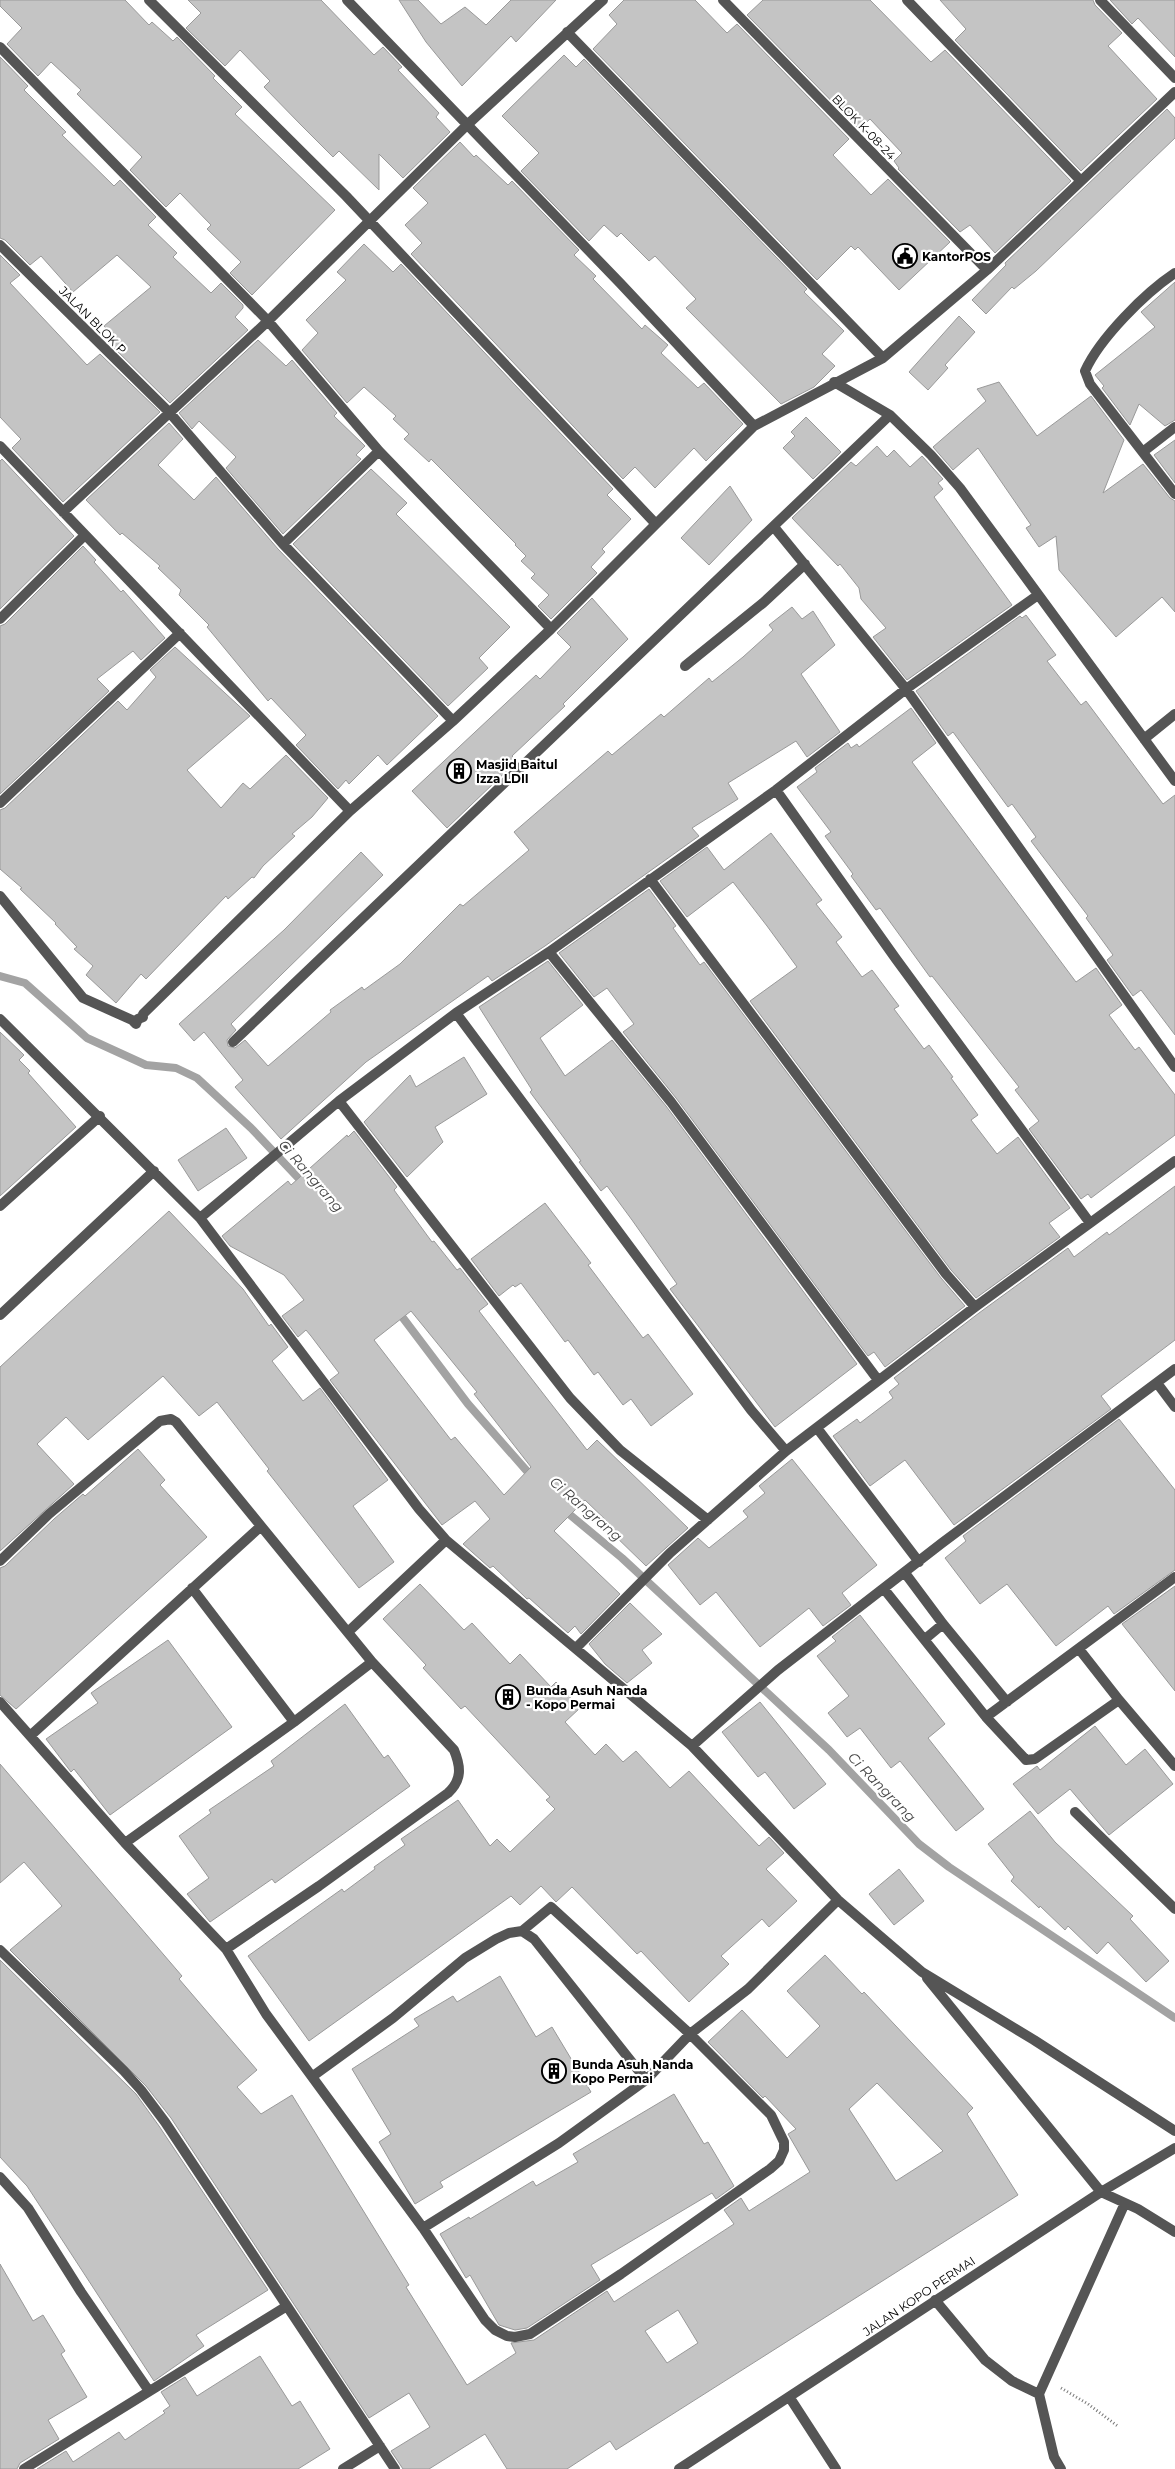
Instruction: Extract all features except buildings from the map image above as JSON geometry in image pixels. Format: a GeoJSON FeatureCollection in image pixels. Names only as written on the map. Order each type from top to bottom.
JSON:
{"type":"FeatureCollection","features":[{"type":"Feature","properties":{"kind":"street"},"geometry":{"type":"LineString","coordinates":[[149,0],[370,222],[655,524]]}},
{"type":"Feature","properties":{"kind":"street"},"geometry":{"type":"LineString","coordinates":[[347,0],[754,426]]}},
{"type":"Feature","properties":{"kind":"street"},"geometry":{"type":"LineString","coordinates":[[63,512],[268,321],[467,124],[603,0]]}},
{"type":"Feature","properties":{"kind":"street","name":"BLOK K-08-24"},"geometry":{"type":"LineString","coordinates":[[723,0],[986,270]]}},
{"type":"Feature","properties":{"kind":"street"},"geometry":{"type":"LineString","coordinates":[[907,0],[1081,181]]}},
{"type":"Feature","properties":{"kind":"street"},"geometry":{"type":"LineString","coordinates":[[1100,0],[1175,78]]}},
{"type":"Feature","properties":{"kind":"street"},"geometry":{"type":"LineString","coordinates":[[567,32],[883,358]]}},
{"type":"Feature","properties":{"kind":"street"},"geometry":{"type":"LineString","coordinates":[[0,47],[268,321],[379,450],[551,629]]}},
{"type":"Feature","properties":{"kind":"street"},"geometry":{"type":"LineString","coordinates":[[0,896],[84,998],[132,1020],[136,1024],[138,1019],[143,1017],[143,1014],[350,811],[453,721],[551,629],[754,426],[834,382],[883,358],[986,270],[1175,92]]}},
{"type":"Feature","properties":{"kind":"street","name":"JALAN BLOK P"},"geometry":{"type":"LineString","coordinates":[[0,245],[169,412],[283,544],[453,721]]}},
{"type":"Feature","properties":{"kind":"street"},"geometry":{"type":"LineString","coordinates":[[1175,273],[1155,286],[1093,353],[1085,371],[1090,384],[1144,451],[1175,494]]}},
{"type":"Feature","properties":{"kind":"street"},"geometry":{"type":"LineString","coordinates":[[834,382],[890,415],[931,455],[960,488],[1175,781]]}},
{"type":"Feature","properties":{"kind":"street"},"geometry":{"type":"LineString","coordinates":[[233,1042],[890,415]]}},
{"type":"Feature","properties":{"kind":"street"},"geometry":{"type":"LineString","coordinates":[[1144,451],[1175,428]]}},
{"type":"Feature","properties":{"kind":"street"},"geometry":{"type":"LineString","coordinates":[[1,449],[350,811]]}},
{"type":"Feature","properties":{"kind":"street"},"geometry":{"type":"LineString","coordinates":[[283,544],[379,450]]}},
{"type":"Feature","properties":{"kind":"street"},"geometry":{"type":"LineString","coordinates":[[774,527],[906,689],[1175,1067]]}},
{"type":"Feature","properties":{"kind":"street"},"geometry":{"type":"LineString","coordinates":[[0,619],[85,535]]}},
{"type":"Feature","properties":{"kind":"street"},"geometry":{"type":"LineString","coordinates":[[684,666],[763,603],[805,564]]}},
{"type":"Feature","properties":{"kind":"street"},"geometry":{"type":"LineString","coordinates":[[200,1218],[289,1141],[339,1101],[456,1014],[549,952],[776,790],[906,689],[1038,595]]}},
{"type":"Feature","properties":{"kind":"street"},"geometry":{"type":"LineString","coordinates":[[0,803],[180,633]]}},
{"type":"Feature","properties":{"kind":"street"},"geometry":{"type":"LineString","coordinates":[[1144,739],[1175,714]]}},
{"type":"Feature","properties":{"kind":"street"},"geometry":{"type":"LineString","coordinates":[[776,790],[896,959],[1090,1223]]}},
{"type":"Feature","properties":{"kind":"street"},"geometry":{"type":"LineString","coordinates":[[650,879],[928,1251],[975,1307]]}},
{"type":"Feature","properties":{"kind":"street"},"geometry":{"type":"LineString","coordinates":[[549,952],[671,1102],[878,1380]]}},
{"type":"Feature","properties":{"kind":"street"},"geometry":{"type":"LineString","coordinates":[[456,1014],[751,1410],[786,1450]]}},
{"type":"Feature","properties":{"kind":"street"},"geometry":{"type":"LineString","coordinates":[[0,1018],[200,1218],[419,1509],[446,1540],[692,1746],[838,1900],[922,1972],[1034,2040],[1175,2132]]}},
{"type":"Feature","properties":{"kind":"street"},"geometry":{"type":"LineString","coordinates":[[339,1101],[570,1398],[620,1450],[708,1520]]}},
{"type":"Feature","properties":{"kind":"street"},"geometry":{"type":"LineString","coordinates":[[0,1206],[100,1116]]}},
{"type":"Feature","properties":{"kind":"street"},"geometry":{"type":"LineString","coordinates":[[576,1648],[670,1553],[786,1450],[975,1307],[1175,1161]]}},
{"type":"Feature","properties":{"kind":"street"},"geometry":{"type":"LineString","coordinates":[[0,1315],[154,1171]]}},
{"type":"Feature","properties":{"kind":"street"},"geometry":{"type":"LineString","coordinates":[[692,1746],[778,1670],[1175,1369]]}},
{"type":"Feature","properties":{"kind":"street"},"geometry":{"type":"LineString","coordinates":[[1157,1383],[1175,1407]]}},
{"type":"Feature","properties":{"kind":"street"},"geometry":{"type":"LineString","coordinates":[[0,1561],[49,1514],[165,1418],[176,1422],[372,1662],[454,1750],[460,1767],[458,1782],[448,1793],[319,1886],[226,1949]]}},
{"type":"Feature","properties":{"kind":"street"},"geometry":{"type":"LineString","coordinates":[[817,1428],[919,1562]]}},
{"type":"Feature","properties":{"kind":"street"},"geometry":{"type":"LineString","coordinates":[[30,1736],[260,1527]]}},
{"type":"Feature","properties":{"kind":"street"},"geometry":{"type":"LineString","coordinates":[[348,1632],[446,1540]]}},
{"type":"Feature","properties":{"kind":"street"},"geometry":{"type":"LineString","coordinates":[[905,1573],[943,1624],[1006,1702]]}},
{"type":"Feature","properties":{"kind":"street"},"geometry":{"type":"LineString","coordinates":[[986,1717],[1175,1577]]}},
{"type":"Feature","properties":{"kind":"street"},"geometry":{"type":"LineString","coordinates":[[192,1588],[294,1722]]}},
{"type":"Feature","properties":{"kind":"street"},"geometry":{"type":"LineString","coordinates":[[884,1589],[986,1717],[1022,1757],[1030,1760],[1119,1700]]}},
{"type":"Feature","properties":{"kind":"street"},"geometry":{"type":"LineString","coordinates":[[925,1639],[943,1624]]}},
{"type":"Feature","properties":{"kind":"street"},"geometry":{"type":"LineString","coordinates":[[1079,1649],[1175,1766]]}},
{"type":"Feature","properties":{"kind":"street"},"geometry":{"type":"LineString","coordinates":[[126,1843],[294,1722],[372,1662]]}},
{"type":"Feature","properties":{"kind":"street"},"geometry":{"type":"LineString","coordinates":[[0,1702],[126,1843],[226,1949],[266,2014],[423,2228],[485,2320],[501,2333],[515,2337],[530,2334],[770,2169],[779,2162],[784,2150],[784,2142],[771,2115],[690,2034],[551,1907],[547,1908],[522,1931],[509,1933],[496,1939],[465,1958],[393,2018],[313,2076]]}},
{"type":"Feature","properties":{"kind":"street"},"geometry":{"type":"LineString","coordinates":[[1075,1812],[1175,1909]]}},
{"type":"Feature","properties":{"kind":"street"},"geometry":{"type":"LineString","coordinates":[[423,2228],[575,2132],[646,2080],[690,2034],[748,1989],[838,1900]]}},
{"type":"Feature","properties":{"kind":"street"},"geometry":{"type":"LineString","coordinates":[[522,1931],[534,1939],[646,2080]]}},
{"type":"Feature","properties":{"kind":"street"},"geometry":{"type":"LineString","coordinates":[[0,1950],[142,2090],[394,2469]]}},
{"type":"Feature","properties":{"kind":"street"},"geometry":{"type":"LineString","coordinates":[[922,1972],[1101,2192],[1125,2203],[1175,2232]]}},
{"type":"Feature","properties":{"kind":"street","name":"JALAN KOPO PERMAI"},"geometry":{"type":"LineString","coordinates":[[679,2469],[790,2398],[935,2300],[1101,2192],[1175,2148]]}},
{"type":"Feature","properties":{"kind":"street"},"geometry":{"type":"LineString","coordinates":[[0,2177],[28,2208],[81,2292],[149,2391]]}},
{"type":"Feature","properties":{"kind":"street"},"geometry":{"type":"LineString","coordinates":[[1061,2469],[1054,2457],[1039,2394],[1125,2203]]}},
{"type":"Feature","properties":{"kind":"street"},"geometry":{"type":"LineString","coordinates":[[935,2300],[985,2360],[1012,2381],[1039,2394]]}},
{"type":"Feature","properties":{"kind":"street"},"geometry":{"type":"LineString","coordinates":[[24,2469],[287,2306]]}},
{"type":"Feature","properties":{"kind":"street"},"geometry":{"type":"LineString","coordinates":[[790,2398],[836,2469]]}},
{"type":"Feature","properties":{"kind":"street"},"geometry":{"type":"LineString","coordinates":[[342,2469],[380,2446]]}},
{"type":"Feature","properties":{"kind":"path"},"geometry":{"type":"LineString","coordinates":[[1046,2379],[1088,2404],[1119,2427]]}},
{"type":"Feature","properties":{"kind":"waterway","name":"Ci Rangrang"},"geometry":{"type":"LineString","coordinates":[[0,976],[25,983],[87,1038],[146,1065],[176,1068],[197,1078],[251,1128],[304,1184]]}},
{"type":"Feature","properties":{"kind":"waterway","name":"Ci Rangrang"},"geometry":{"type":"LineString","coordinates":[[397,1310],[468,1404],[533,1478]]}},
{"type":"Feature","properties":{"kind":"waterway","name":"Ci Rangrang"},"geometry":{"type":"LineString","coordinates":[[563,1509],[622,1558],[829,1750],[919,1844],[949,1867],[1175,2018]]}},
{"type":"Feature","properties":{"kind":"place","name":"KantorPOS"},"geometry":{"type":"Point","coordinates":[905,256]}},
{"type":"Feature","properties":{"kind":"place","name":"Masjid Baitul Izza LDII"},"geometry":{"type":"Point","coordinates":[459,771]}},
{"type":"Feature","properties":{"kind":"place","name":"Bunda Asuh Nanda - Kopo Permai"},"geometry":{"type":"Point","coordinates":[508,1697]}},
{"type":"Feature","properties":{"kind":"place","name":"Bunda Asuh Nanda Kopo Permai"},"geometry":{"type":"Point","coordinates":[554,2071]}}]}
